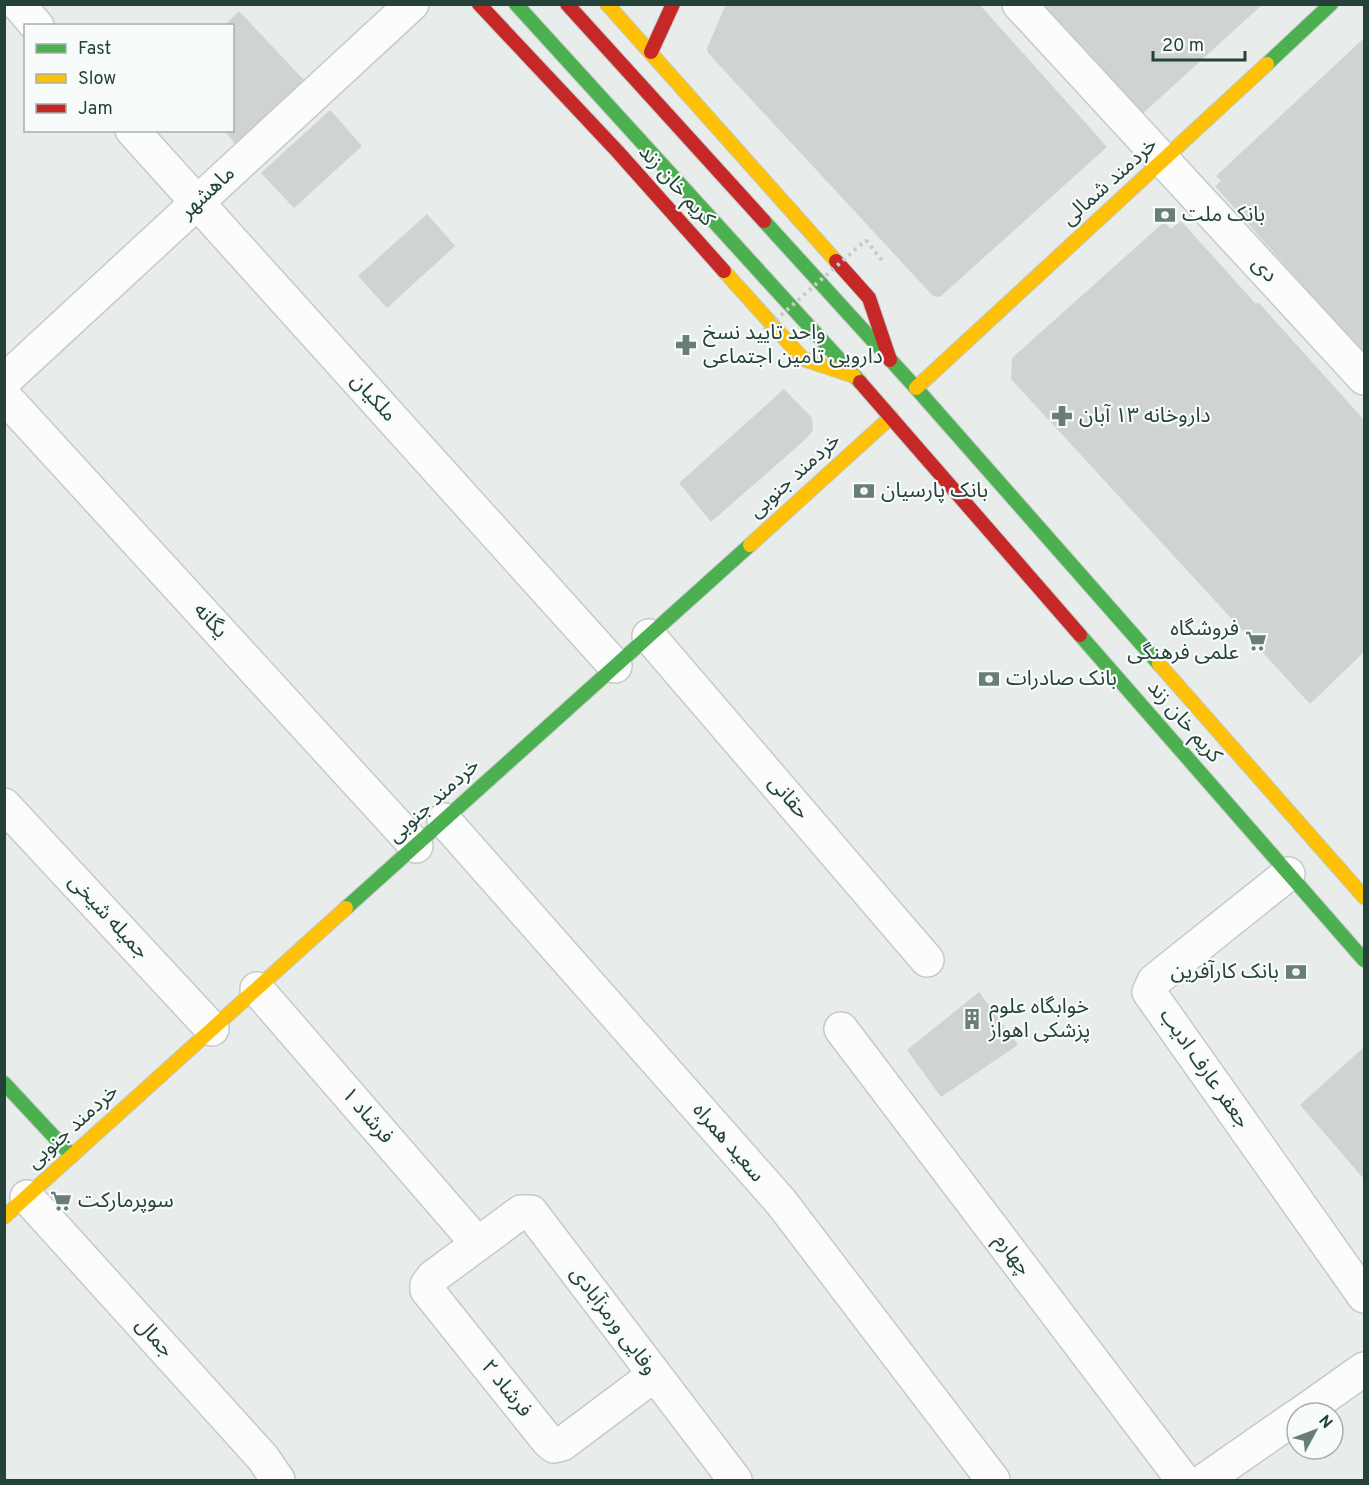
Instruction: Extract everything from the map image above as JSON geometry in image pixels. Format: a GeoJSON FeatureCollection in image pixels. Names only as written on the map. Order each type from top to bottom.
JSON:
{"type":"FeatureCollection","features":[{"type":"Feature","properties":{"kind":"main road","name":"کریم خان زند"},"geometry":{"type":"LineString","coordinates":[[479,4],[618,152],[803,359],[854,376]]}},
{"type":"Feature","properties":{"kind":"main road","name":"کریم خان زند"},"geometry":{"type":"LineString","coordinates":[[516,4],[891,417],[1365,960]]}},
{"type":"Feature","properties":{"kind":"main road","name":"کریم خان زند"},"geometry":{"type":"LineString","coordinates":[[567,4],[916,388],[1365,897]]}},
{"type":"Feature","properties":{"kind":"main road","name":"کریم خان زند"},"geometry":{"type":"LineString","coordinates":[[607,4],[868,298],[890,360]]}},
{"type":"Feature","properties":{"kind":"main road"},"geometry":{"type":"LineString","coordinates":[[651,52],[673,4]]}},
{"type":"Feature","properties":{"kind":"main road","name":"خردمند شمالی"},"geometry":{"type":"LineString","coordinates":[[916,388],[1164,161],[1331,4]]}},
{"type":"Feature","properties":{"kind":"main road","name":"خردمند جنوبی"},"geometry":{"type":"LineString","coordinates":[[16,1207],[891,417]]}},
{"type":"Feature","properties":{"kind":"main road"},"geometry":{"type":"LineString","coordinates":[[4,1083],[72,1156]]}},
{"type":"Feature","properties":{"kind":"street"},"geometry":{"type":"LineString","coordinates":[[18,4],[35,24]]}},
{"type":"Feature","properties":{"kind":"street","name":"ماهشهر"},"geometry":{"type":"LineString","coordinates":[[4,381],[412,4]]}},
{"type":"Feature","properties":{"kind":"street","name":"دی"},"geometry":{"type":"LineString","coordinates":[[1019,4],[1365,378]]}},
{"type":"Feature","properties":{"kind":"street","name":"ملکیان"},"geometry":{"type":"LineString","coordinates":[[134,132],[615,666]]}},
{"type":"Feature","properties":{"kind":"street","name":"یگانه"},"geometry":{"type":"LineString","coordinates":[[4,396],[416,846]]}},
{"type":"Feature","properties":{"kind":"street","name":"حقانی"},"geometry":{"type":"LineString","coordinates":[[649,636],[927,960]]}},
{"type":"Feature","properties":{"kind":"street","name":"جمیله شیخی"},"geometry":{"type":"LineString","coordinates":[[4,805],[212,1029]]}},
{"type":"Feature","properties":{"kind":"street","name":"سعید همراه"},"geometry":{"type":"LineString","coordinates":[[444,820],[781,1202],[993,1480]]}},
{"type":"Feature","properties":{"kind":"street","name":"جعفر عارف ادیب"},"geometry":{"type":"LineString","coordinates":[[1288,874],[1154,981],[1149,992],[1365,1296]]}},
{"type":"Feature","properties":{"kind":"street","name":"فرشاد ۱"},"geometry":{"type":"LineString","coordinates":[[257,989],[477,1243]]}},
{"type":"Feature","properties":{"kind":"street","name":"چهارم"},"geometry":{"type":"LineString","coordinates":[[841,1029],[1183,1480]]}},
{"type":"Feature","properties":{"kind":"street","name":"جمال"},"geometry":{"type":"LineString","coordinates":[[16,1207],[255,1450],[278,1480]]}},
{"type":"Feature","properties":{"kind":"street","name":"وفایی ورمزآبادی"},"geometry":{"type":"LineString","coordinates":[[477,1243],[520,1212],[531,1212],[731,1479]]}},
{"type":"Feature","properties":{"kind":"street","name":"فرشاد ۲"},"geometry":{"type":"LineString","coordinates":[[477,1243],[433,1277],[427,1284],[427,1290],[554,1446],[654,1375]]}},
{"type":"Feature","properties":{"kind":"street"},"geometry":{"type":"LineString","coordinates":[[1319,1401],[1365,1369]]}},
{"type":"Feature","properties":{"kind":"street"},"geometry":{"type":"LineString","coordinates":[[1205,1480],[1285,1424]]}},
{"type":"Feature","properties":{"kind":"path"},"geometry":{"type":"LineString","coordinates":[[753,340],[866,240],[887,267]]}},
{"type":"Feature","properties":{"kind":"building"},"geometry":{"type":"Polygon","coordinates":[[[726,4],[979,4],[1107,147],[940,297],[933,296],[708,53],[707,48],[726,4]]]}},
{"type":"Feature","properties":{"kind":"building"},"geometry":{"type":"Polygon","coordinates":[[[1040,4],[1263,4],[1140,116],[1040,4]]]}},
{"type":"Feature","properties":{"kind":"building"},"geometry":{"type":"Polygon","coordinates":[[[239,11],[304,80],[236,145],[226,132],[234,132],[234,24],[226,24],[239,11]]]}},
{"type":"Feature","properties":{"kind":"building"},"geometry":{"type":"Polygon","coordinates":[[[1364,38],[1364,355],[1215,186],[1221,181],[1216,176],[1364,38]]]}},
{"type":"Feature","properties":{"kind":"building"},"geometry":{"type":"Polygon","coordinates":[[[330,110],[362,146],[294,208],[261,173],[330,110]]]}},
{"type":"Feature","properties":{"kind":"building"},"geometry":{"type":"Polygon","coordinates":[[[427,214],[455,246],[387,308],[358,276],[427,214]]]}},
{"type":"Feature","properties":{"kind":"building"},"geometry":{"type":"Polygon","coordinates":[[[1181,221],[1256,304],[1258,302],[1364,420],[1364,652],[1310,704],[1011,379],[1012,358],[1164,222],[1171,229],[1181,221]]]}},
{"type":"Feature","properties":{"kind":"building"},"geometry":{"type":"Polygon","coordinates":[[[784,389],[812,418],[813,430],[807,438],[711,522],[679,483],[784,389]]]}},
{"type":"Feature","properties":{"kind":"building","name":"خوابگاه علوم پزشکی اهواز"},"geometry":{"type":"Polygon","coordinates":[[[979,992],[1018,1045],[941,1097],[907,1050],[979,992]]]}},
{"type":"Feature","properties":{"kind":"building"},"geometry":{"type":"Polygon","coordinates":[[[1364,1047],[1364,1179],[1300,1105],[1364,1047]]]}},
{"type":"Feature","properties":{"kind":"traffic: fast"},"geometry":{"type":"LineString","coordinates":[[516,4],[860,382]]}},
{"type":"Feature","properties":{"kind":"traffic: fast"},"geometry":{"type":"LineString","coordinates":[[1267,64],[1331,4]]}},
{"type":"Feature","properties":{"kind":"traffic: fast"},"geometry":{"type":"LineString","coordinates":[[764,221],[916,388],[1159,664]]}},
{"type":"Feature","properties":{"kind":"traffic: fast"},"geometry":{"type":"LineString","coordinates":[[346,908],[750,545]]}},
{"type":"Feature","properties":{"kind":"traffic: fast"},"geometry":{"type":"LineString","coordinates":[[1080,635],[1364,960]]}},
{"type":"Feature","properties":{"kind":"traffic: fast"},"geometry":{"type":"LineString","coordinates":[[4,1083],[72,1156]]}},
{"type":"Feature","properties":{"kind":"traffic: slow"},"geometry":{"type":"LineString","coordinates":[[607,4],[836,261]]}},
{"type":"Feature","properties":{"kind":"traffic: slow"},"geometry":{"type":"LineString","coordinates":[[916,388],[1267,64]]}},
{"type":"Feature","properties":{"kind":"traffic: slow"},"geometry":{"type":"LineString","coordinates":[[724,271],[803,359],[854,376]]}},
{"type":"Feature","properties":{"kind":"traffic: slow"},"geometry":{"type":"LineString","coordinates":[[750,545],[891,417]]}},
{"type":"Feature","properties":{"kind":"traffic: slow"},"geometry":{"type":"LineString","coordinates":[[1159,664],[1364,897]]}},
{"type":"Feature","properties":{"kind":"traffic: slow"},"geometry":{"type":"LineString","coordinates":[[4,1217],[346,908]]}},
{"type":"Feature","properties":{"kind":"traffic: jam"},"geometry":{"type":"LineString","coordinates":[[479,4],[618,152],[724,271]]}},
{"type":"Feature","properties":{"kind":"traffic: jam"},"geometry":{"type":"LineString","coordinates":[[567,4],[764,221]]}},
{"type":"Feature","properties":{"kind":"traffic: jam"},"geometry":{"type":"LineString","coordinates":[[651,52],[673,4]]}},
{"type":"Feature","properties":{"kind":"traffic: jam"},"geometry":{"type":"LineString","coordinates":[[836,261],[869,298],[890,360]]}},
{"type":"Feature","properties":{"kind":"traffic: jam"},"geometry":{"type":"LineString","coordinates":[[860,382],[1080,635]]}},
{"type":"Feature","properties":{"kind":"place","name":"بانک ملت"},"geometry":{"type":"Point","coordinates":[1165,215]}},
{"type":"Feature","properties":{"kind":"place","name":"واحد تایید نسخ دارویی تامین اجتماعی"},"geometry":{"type":"Point","coordinates":[686,345]}},
{"type":"Feature","properties":{"kind":"place","name":"داروخانه ۱۳ آبان"},"geometry":{"type":"Point","coordinates":[1062,416]}},
{"type":"Feature","properties":{"kind":"place","name":"بانک پارسیان"},"geometry":{"type":"Point","coordinates":[864,491]}},
{"type":"Feature","properties":{"kind":"place","name":"فروشگاه علمی فرهنگی"},"geometry":{"type":"Point","coordinates":[1256,641]}},
{"type":"Feature","properties":{"kind":"place","name":"بانک صادرات"},"geometry":{"type":"Point","coordinates":[989,679]}},
{"type":"Feature","properties":{"kind":"place","name":"بانک کارآفرین"},"geometry":{"type":"Point","coordinates":[1296,972]}},
{"type":"Feature","properties":{"kind":"place","name":"خوابگاه علوم پزشکی اهواز"},"geometry":{"type":"Point","coordinates":[972,1019]}},
{"type":"Feature","properties":{"kind":"place","name":"سوپرمارکت"},"geometry":{"type":"Point","coordinates":[61,1201]}}]}
